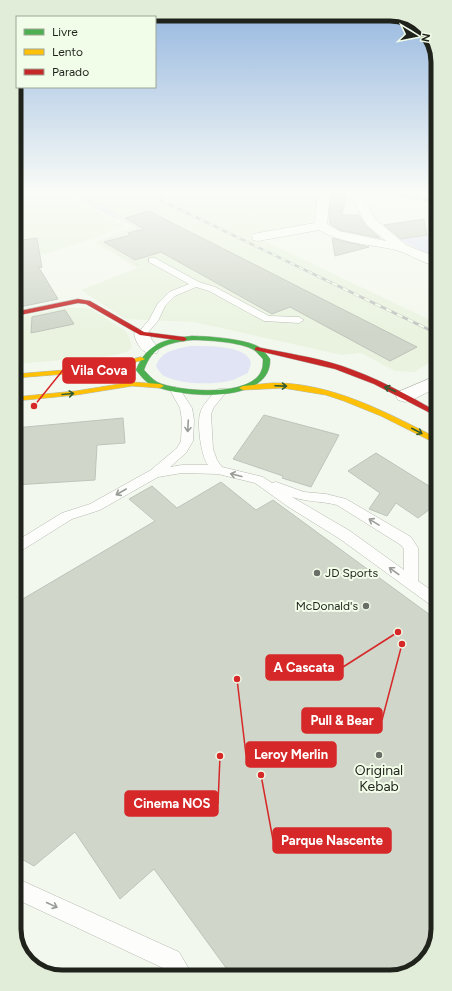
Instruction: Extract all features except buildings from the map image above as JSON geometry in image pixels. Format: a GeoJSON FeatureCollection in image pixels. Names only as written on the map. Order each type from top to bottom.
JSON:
{"type":"FeatureCollection","features":[{"type":"Feature","properties":{"kind":"main road"},"geometry":{"type":"LineString","coordinates":[[21,313],[78,301],[88,302],[94,304],[142,334],[184,339]]}},
{"type":"Feature","properties":{"kind":"main road"},"geometry":{"type":"LineString","coordinates":[[21,376],[102,370],[146,354],[166,343],[184,339],[203,338],[243,343],[257,349],[301,358],[349,371],[405,396],[431,411]]}},
{"type":"Feature","properties":{"kind":"main road"},"geometry":{"type":"LineString","coordinates":[[242,388],[257,380],[265,371],[266,359],[257,349]]}},
{"type":"Feature","properties":{"kind":"main road"},"geometry":{"type":"LineString","coordinates":[[146,354],[140,370],[146,379],[161,386],[175,390],[199,392],[269,386],[289,386],[325,394],[371,409],[431,439]]}},
{"type":"Feature","properties":{"kind":"main road"},"geometry":{"type":"LineString","coordinates":[[21,398],[76,393],[132,384],[161,386]]}},
{"type":"Feature","properties":{"kind":"street"},"geometry":{"type":"LineString","coordinates":[[357,239],[400,247],[431,260]]}},
{"type":"Feature","properties":{"kind":"street"},"geometry":{"type":"LineString","coordinates":[[390,239],[400,247]]}},
{"type":"Feature","properties":{"kind":"street"},"geometry":{"type":"LineString","coordinates":[[418,253],[431,263]]}},
{"type":"Feature","properties":{"kind":"street"},"geometry":{"type":"LineString","coordinates":[[142,334],[146,354]]}},
{"type":"Feature","properties":{"kind":"street"},"geometry":{"type":"LineString","coordinates":[[405,396],[431,383]]}},
{"type":"Feature","properties":{"kind":"lane"},"geometry":{"type":"LineString","coordinates":[[152,260],[196,284],[212,289],[267,319],[299,320]]}},
{"type":"Feature","properties":{"kind":"lane"},"geometry":{"type":"LineString","coordinates":[[142,334],[153,321],[162,305],[172,294],[196,284]]}},
{"type":"Feature","properties":{"kind":"lane"},"geometry":{"type":"LineString","coordinates":[[21,546],[67,516],[95,507],[155,473],[182,450],[187,441],[188,420],[186,408],[175,390]]}},
{"type":"Feature","properties":{"kind":"lane"},"geometry":{"type":"LineString","coordinates":[[218,470],[211,461],[206,449],[205,414],[209,406],[222,391]]}},
{"type":"Feature","properties":{"kind":"lane"},"geometry":{"type":"LineString","coordinates":[[155,473],[182,469],[218,470],[259,480],[303,496],[326,498],[341,502],[406,541],[411,548],[411,583]]}},
{"type":"Feature","properties":{"kind":"lane"},"geometry":{"type":"LineString","coordinates":[[259,480],[292,503],[345,535],[431,598]]}},
{"type":"Feature","properties":{"kind":"lane"},"geometry":{"type":"LineString","coordinates":[[21,890],[171,960],[177,970]]}},
{"type":"Feature","properties":{"kind":"path"},"geometry":{"type":"LineString","coordinates":[[108,239],[100,242],[138,265],[152,260]]}},
{"type":"Feature","properties":{"kind":"shaded area"},"geometry":{"type":"Polygon","coordinates":[[[21,239],[91,239],[21,261],[21,239]]]}},
{"type":"Feature","properties":{"kind":"shaded area"},"geometry":{"type":"Polygon","coordinates":[[[103,239],[261,239],[431,321],[431,361],[415,372],[395,371],[361,353],[342,355],[194,322],[125,319],[81,290],[137,268],[94,242],[103,239]]]}},
{"type":"Feature","properties":{"kind":"shaded area"},"geometry":{"type":"Polygon","coordinates":[[[398,239],[431,239],[431,256],[398,239]]]}},
{"type":"Feature","properties":{"kind":"shaded area"},"geometry":{"type":"Polygon","coordinates":[[[64,308],[91,309],[124,330],[129,336],[132,347],[127,352],[110,356],[21,363],[21,317],[64,308]]]}},
{"type":"Feature","properties":{"kind":"shaded area"},"geometry":{"type":"Polygon","coordinates":[[[190,346],[223,347],[240,351],[246,355],[251,362],[248,373],[233,380],[217,383],[189,383],[164,376],[156,366],[161,357],[179,348],[190,346]]]}},
{"type":"Feature","properties":{"kind":"railway"},"geometry":{"type":"LineString","coordinates":[[242,239],[334,284]]}},
{"type":"Feature","properties":{"kind":"railway"},"geometry":{"type":"LineString","coordinates":[[332,283],[431,331]]}},
{"type":"Feature","properties":{"kind":"traffic: fast"},"geometry":{"type":"LineString","coordinates":[[214,338],[257,349],[266,359],[265,371],[257,380],[245,387],[231,391],[197,392],[181,391],[156,384],[149,380],[140,370],[144,359],[159,345],[180,339],[214,338]]}},
{"type":"Feature","properties":{"kind":"traffic: slow"},"geometry":{"type":"LineString","coordinates":[[21,376],[102,369],[141,359]]}},
{"type":"Feature","properties":{"kind":"traffic: slow"},"geometry":{"type":"LineString","coordinates":[[21,398],[76,393],[132,384],[160,386]]}},
{"type":"Feature","properties":{"kind":"traffic: slow"},"geometry":{"type":"LineString","coordinates":[[243,388],[283,385],[328,393],[366,406],[431,439]]}},
{"type":"Feature","properties":{"kind":"traffic: jam"},"geometry":{"type":"LineString","coordinates":[[21,313],[78,301],[88,302],[142,334],[184,339]]}},
{"type":"Feature","properties":{"kind":"traffic: jam"},"geometry":{"type":"LineString","coordinates":[[257,349],[308,359],[338,367],[388,388],[431,411]]}},
{"type":"Feature","properties":{"kind":"place","name":"Vila Cova"},"geometry":{"type":"Point","coordinates":[34,406]}},
{"type":"Feature","properties":{"kind":"place","name":"JD Sports"},"geometry":{"type":"Point","coordinates":[317,573]}},
{"type":"Feature","properties":{"kind":"place","name":"McDonald's"},"geometry":{"type":"Point","coordinates":[366,606]}},
{"type":"Feature","properties":{"kind":"place","name":"A Cascata"},"geometry":{"type":"Point","coordinates":[398,632]}},
{"type":"Feature","properties":{"kind":"place","name":"Pull & Bear"},"geometry":{"type":"Point","coordinates":[402,644]}},
{"type":"Feature","properties":{"kind":"place","name":"Leroy Merlin"},"geometry":{"type":"Point","coordinates":[237,679]}},
{"type":"Feature","properties":{"kind":"place","name":"Original Kebab"},"geometry":{"type":"Point","coordinates":[379,755]}},
{"type":"Feature","properties":{"kind":"place","name":"Cinema NOS"},"geometry":{"type":"Point","coordinates":[220,756]}},
{"type":"Feature","properties":{"kind":"place","name":"Parque Nascente"},"geometry":{"type":"Point","coordinates":[261,775]}}]}
